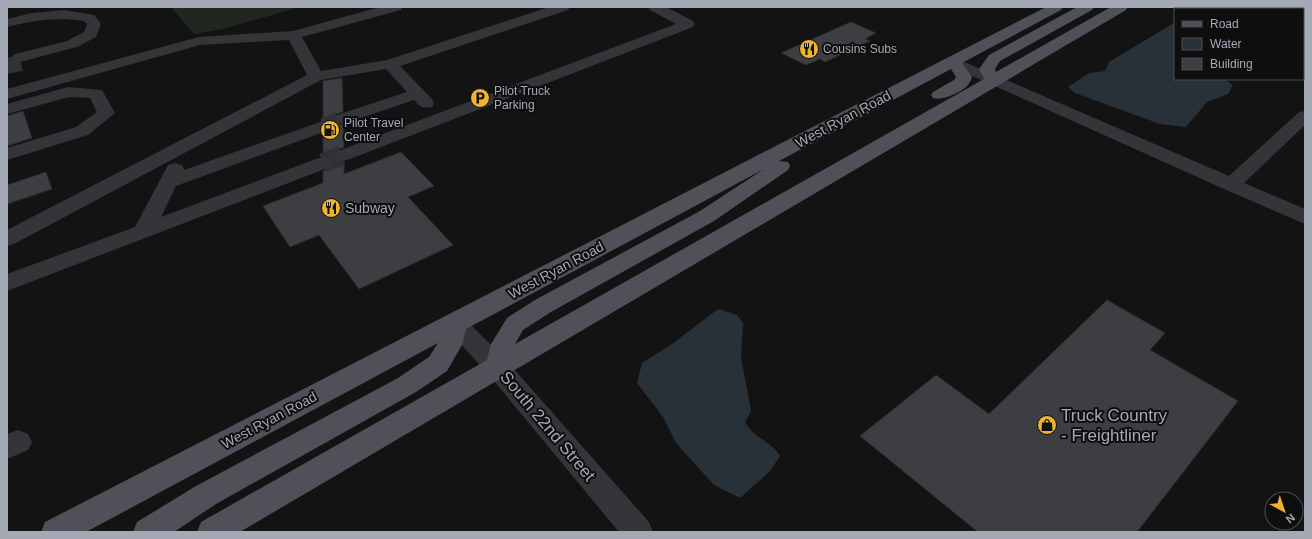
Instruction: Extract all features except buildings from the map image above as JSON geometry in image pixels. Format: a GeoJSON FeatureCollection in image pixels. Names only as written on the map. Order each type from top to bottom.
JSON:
{"type":"FeatureCollection","features":[{"type":"Feature","properties":{"kind":"main road","name":"West Ryan Road"},"geometry":{"type":"LineString","coordinates":[[56,532],[1056,7]]}},
{"type":"Feature","properties":{"kind":"main road"},"geometry":{"type":"LineString","coordinates":[[993,80],[987,69],[994,58],[1086,7]]}},
{"type":"Feature","properties":{"kind":"main road"},"geometry":{"type":"LineString","coordinates":[[212,532],[498,368],[1110,11],[1121,7]]}},
{"type":"Feature","properties":{"kind":"main road"},"geometry":{"type":"LineString","coordinates":[[851,162],[875,138],[914,109],[961,83],[964,77],[953,62]]}},
{"type":"Feature","properties":{"kind":"main road"},"geometry":{"type":"LineString","coordinates":[[498,368],[503,344],[515,324],[543,306],[707,216],[790,159],[821,131]]}},
{"type":"Feature","properties":{"kind":"main road"},"geometry":{"type":"LineString","coordinates":[[148,532],[206,495],[408,385],[438,364],[450,345],[455,323]]}},
{"type":"Feature","properties":{"kind":"street"},"geometry":{"type":"LineString","coordinates":[[7,94],[199,41],[294,35],[396,7]]}},
{"type":"Feature","properties":{"kind":"street"},"geometry":{"type":"LineString","coordinates":[[7,239],[316,77],[390,64],[563,7]]}},
{"type":"Feature","properties":{"kind":"street"},"geometry":{"type":"LineString","coordinates":[[344,155],[688,24],[655,7]]}},
{"type":"Feature","properties":{"kind":"street"},"geometry":{"type":"LineString","coordinates":[[7,23],[32,17],[64,14],[93,16],[107,24],[107,32],[84,47],[20,60],[72,44],[91,34],[94,24],[89,18],[64,14]]}},
{"type":"Feature","properties":{"kind":"street"},"geometry":{"type":"LineString","coordinates":[[294,35],[316,77]]}},
{"type":"Feature","properties":{"kind":"street"},"geometry":{"type":"LineString","coordinates":[[953,62],[1305,217]]}},
{"type":"Feature","properties":{"kind":"street"},"geometry":{"type":"LineString","coordinates":[[390,64],[440,118]]}},
{"type":"Feature","properties":{"kind":"street"},"geometry":{"type":"LineString","coordinates":[[7,109],[68,92],[96,93],[106,113],[82,131],[7,154]]}},
{"type":"Feature","properties":{"kind":"street"},"geometry":{"type":"LineString","coordinates":[[343,119],[417,94]]}},
{"type":"Feature","properties":{"kind":"street"},"geometry":{"type":"LineString","coordinates":[[1231,185],[1305,116]]}},
{"type":"Feature","properties":{"kind":"street"},"geometry":{"type":"LineString","coordinates":[[169,182],[323,126]]}},
{"type":"Feature","properties":{"kind":"street"},"geometry":{"type":"LineString","coordinates":[[143,232],[186,145]]}},
{"type":"Feature","properties":{"kind":"street"},"geometry":{"type":"LineString","coordinates":[[7,283],[323,163]]}},
{"type":"Feature","properties":{"kind":"street","name":"South 22nd Street"},"geometry":{"type":"LineString","coordinates":[[455,323],[498,368],[638,532]]}},
{"type":"Feature","properties":{"kind":"shaded area"},"geometry":{"type":"Polygon","coordinates":[[[171,7],[300,7],[223,29],[194,34],[171,7]]]}},
{"type":"Feature","properties":{"kind":"water"},"geometry":{"type":"Polygon","coordinates":[[[1174,23],[1174,80],[1226,80],[1233,85],[1228,94],[1207,102],[1186,127],[1160,124],[1075,93],[1068,87],[1089,73],[1105,71],[1109,62],[1174,23]]]}},
{"type":"Feature","properties":{"kind":"water"},"geometry":{"type":"Polygon","coordinates":[[[718,309],[737,315],[743,323],[741,357],[751,411],[745,422],[753,433],[776,450],[780,456],[770,471],[740,498],[714,485],[676,443],[663,417],[637,383],[642,363],[672,344],[718,309]]]}},
{"type":"Feature","properties":{"kind":"tunnel"},"geometry":{"type":"LineString","coordinates":[[7,66],[21,63]]}},
{"type":"Feature","properties":{"kind":"tunnel"},"geometry":{"type":"LineString","coordinates":[[323,126],[343,119]]}},
{"type":"Feature","properties":{"kind":"tunnel"},"geometry":{"type":"LineString","coordinates":[[323,163],[344,155]]}},
{"type":"Feature","properties":{"kind":"place","name":"Cousins Subs"},"geometry":{"type":"Point","coordinates":[809,49]}},
{"type":"Feature","properties":{"kind":"place","name":"Pilot Truck Parking"},"geometry":{"type":"Point","coordinates":[480,98]}},
{"type":"Feature","properties":{"kind":"place","name":"Pilot Travel Center"},"geometry":{"type":"Point","coordinates":[330,130]}},
{"type":"Feature","properties":{"kind":"place","name":"Subway"},"geometry":{"type":"Point","coordinates":[331,208]}},
{"type":"Feature","properties":{"kind":"place","name":"Truck Country - Freightliner"},"geometry":{"type":"Point","coordinates":[1047,425]}}]}
